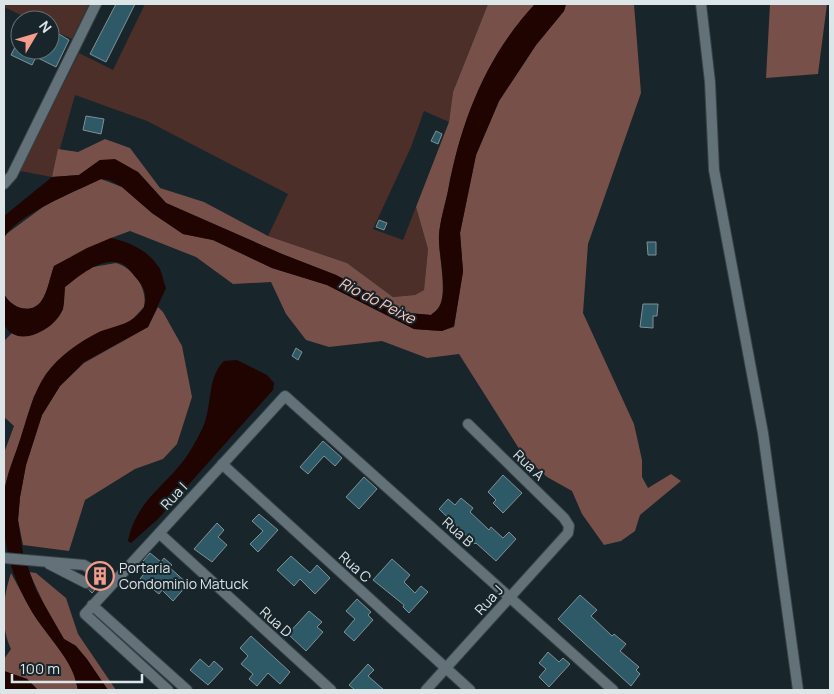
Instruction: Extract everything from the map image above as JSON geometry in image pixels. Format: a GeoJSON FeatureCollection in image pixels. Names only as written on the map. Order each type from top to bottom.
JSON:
{"type":"FeatureCollection","features":[{"type":"Feature","properties":{"kind":"street"},"geometry":{"type":"LineString","coordinates":[[4,184],[96,4]]}},
{"type":"Feature","properties":{"kind":"street"},"geometry":{"type":"LineString","coordinates":[[701,4],[710,82],[714,170],[763,433],[798,690]]}},
{"type":"Feature","properties":{"kind":"street","name":"Rua I"},"geometry":{"type":"LineString","coordinates":[[168,690],[85,614],[92,605],[95,588],[159,533],[285,396]]}},
{"type":"Feature","properties":{"kind":"street","name":"Rua B"},"geometry":{"type":"LineString","coordinates":[[285,396],[613,690]]}},
{"type":"Feature","properties":{"kind":"street","name":"Rua A"},"geometry":{"type":"LineString","coordinates":[[468,424],[564,518],[569,526]]}},
{"type":"Feature","properties":{"kind":"street","name":"Rua C"},"geometry":{"type":"LineString","coordinates":[[222,464],[470,690]]}},
{"type":"Feature","properties":{"kind":"street","name":"Rua J"},"geometry":{"type":"LineString","coordinates":[[426,690],[568,533],[569,526]]}},
{"type":"Feature","properties":{"kind":"street","name":"Rua D"},"geometry":{"type":"LineString","coordinates":[[159,533],[331,690]]}},
{"type":"Feature","properties":{"kind":"street"},"geometry":{"type":"LineString","coordinates":[[4,558],[84,565],[104,579]]}},
{"type":"Feature","properties":{"kind":"street"},"geometry":{"type":"LineString","coordinates":[[43,562],[95,588]]}},
{"type":"Feature","properties":{"kind":"street"},"geometry":{"type":"LineString","coordinates":[[92,605],[186,690]]}},
{"type":"Feature","properties":{"kind":"shaded area"},"geometry":{"type":"Polygon","coordinates":[[[4,4],[89,4],[72,39],[60,34],[60,10],[10,10],[4,7],[4,4]]]}},
{"type":"Feature","properties":{"kind":"shaded area"},"geometry":{"type":"Polygon","coordinates":[[[145,4],[488,4],[453,92],[449,122],[424,111],[411,147],[373,229],[403,240],[416,207],[428,249],[424,290],[415,295],[393,297],[347,263],[268,236],[288,194],[147,121],[75,95],[52,177],[20,171],[79,53],[113,70],[145,4]]]}},
{"type":"Feature","properties":{"kind":"shaded area"},"geometry":{"type":"Polygon","coordinates":[[[488,4],[535,4],[518,24],[489,68],[468,115],[453,165],[441,219],[439,244],[443,283],[442,300],[439,307],[431,315],[408,313],[336,275],[282,254],[166,203],[138,172],[100,160],[79,175],[52,177],[58,149],[78,152],[105,139],[130,148],[160,188],[204,202],[268,236],[347,263],[393,297],[415,295],[424,290],[428,249],[416,207],[449,122],[453,92],[488,4]]]}},
{"type":"Feature","properties":{"kind":"shaded area"},"geometry":{"type":"Polygon","coordinates":[[[566,4],[634,4],[641,93],[588,244],[583,313],[634,424],[642,460],[642,477],[648,488],[671,474],[681,481],[640,515],[635,531],[621,541],[604,545],[582,514],[572,491],[547,477],[523,455],[459,354],[427,358],[382,341],[329,347],[306,340],[286,314],[271,282],[233,284],[196,257],[130,231],[111,238],[54,266],[42,300],[33,308],[27,309],[16,306],[4,294],[5,235],[47,204],[101,179],[122,187],[152,213],[183,234],[213,240],[272,268],[327,285],[414,329],[441,331],[454,327],[463,272],[460,233],[476,155],[499,101],[536,45],[564,11],[566,4]]]}},
{"type":"Feature","properties":{"kind":"shaded area"},"geometry":{"type":"Polygon","coordinates":[[[770,4],[827,4],[818,74],[766,78],[770,4]]]}},
{"type":"Feature","properties":{"kind":"shaded area"},"geometry":{"type":"Polygon","coordinates":[[[116,263],[129,269],[142,286],[145,300],[144,307],[129,323],[100,332],[34,396],[5,487],[4,501],[4,453],[14,426],[4,417],[4,341],[12,333],[19,336],[63,310],[65,287],[87,268],[116,263]]]}},
{"type":"Feature","properties":{"kind":"shaded area"},"geometry":{"type":"Polygon","coordinates":[[[158,307],[163,312],[182,346],[192,397],[177,444],[163,459],[135,469],[85,500],[69,551],[23,545],[18,520],[20,497],[26,465],[42,415],[60,386],[84,363],[148,327],[158,307]]]}},
{"type":"Feature","properties":{"kind":"shaded area"},"geometry":{"type":"Polygon","coordinates":[[[29,572],[36,573],[66,598],[78,634],[116,690],[108,690],[76,646],[64,639],[49,615],[29,572]]]}},
{"type":"Feature","properties":{"kind":"shaded area"},"geometry":{"type":"Polygon","coordinates":[[[11,573],[32,612],[72,667],[78,690],[38,690],[27,679],[4,671],[4,659],[11,649],[5,631],[4,611],[11,573]]]}},
{"type":"Feature","properties":{"kind":"water","name":"Rio do Peixe"},"geometry":{"type":"Polygon","coordinates":[[[535,4],[566,4],[564,11],[536,45],[499,101],[476,155],[460,233],[463,271],[454,326],[442,331],[414,329],[327,285],[272,268],[213,240],[183,234],[152,213],[122,187],[109,180],[101,179],[33,212],[11,229],[4,238],[4,216],[52,177],[79,175],[100,160],[115,159],[138,172],[166,203],[282,254],[336,275],[408,313],[431,315],[438,308],[442,300],[443,283],[439,243],[441,219],[453,165],[468,115],[489,68],[518,24],[535,4]]]}},
{"type":"Feature","properties":{"kind":"water"},"geometry":{"type":"Polygon","coordinates":[[[111,238],[131,244],[149,255],[159,268],[166,288],[148,327],[84,362],[60,386],[42,415],[26,465],[18,520],[23,553],[36,590],[64,639],[76,646],[108,690],[78,690],[71,668],[31,610],[11,566],[5,536],[5,487],[31,404],[51,367],[63,355],[84,340],[135,318],[144,307],[145,292],[140,282],[124,265],[117,262],[100,264],[84,272],[65,287],[63,308],[59,317],[54,322],[41,332],[27,336],[13,334],[4,325],[4,294],[16,306],[27,309],[33,308],[38,305],[44,296],[54,266],[87,248],[111,238]]]}},
{"type":"Feature","properties":{"kind":"water"},"geometry":{"type":"Polygon","coordinates":[[[237,360],[267,375],[274,383],[273,390],[158,519],[131,543],[128,541],[139,512],[185,459],[201,431],[207,414],[215,374],[219,367],[224,361],[237,360]]]}},
{"type":"Feature","properties":{"kind":"water"},"geometry":{"type":"Polygon","coordinates":[[[4,671],[27,679],[38,690],[4,690],[4,671]]]}},
{"type":"Feature","properties":{"kind":"building"},"geometry":{"type":"Polygon","coordinates":[[[116,4],[135,4],[106,62],[90,54],[116,4]]]}},
{"type":"Feature","properties":{"kind":"building"},"geometry":{"type":"Polygon","coordinates":[[[60,35],[69,40],[60,59],[60,35]]]}},
{"type":"Feature","properties":{"kind":"building"},"geometry":{"type":"Polygon","coordinates":[[[22,60],[34,60],[32,65],[22,60]]]}},
{"type":"Feature","properties":{"kind":"building"},"geometry":{"type":"Polygon","coordinates":[[[42,60],[59,60],[56,67],[42,60]]]}},
{"type":"Feature","properties":{"kind":"building"},"geometry":{"type":"Polygon","coordinates":[[[86,116],[104,119],[101,134],[83,130],[86,116]]]}},
{"type":"Feature","properties":{"kind":"building"},"geometry":{"type":"Polygon","coordinates":[[[436,131],[442,134],[438,144],[431,141],[436,131]]]}},
{"type":"Feature","properties":{"kind":"building"},"geometry":{"type":"Polygon","coordinates":[[[379,220],[387,223],[384,230],[376,227],[379,220]]]}},
{"type":"Feature","properties":{"kind":"building"},"geometry":{"type":"Polygon","coordinates":[[[647,242],[656,242],[656,255],[648,255],[647,242]]]}},
{"type":"Feature","properties":{"kind":"building"},"geometry":{"type":"Polygon","coordinates":[[[643,304],[658,304],[657,316],[653,316],[653,328],[640,327],[643,304]]]}},
{"type":"Feature","properties":{"kind":"building"},"geometry":{"type":"Polygon","coordinates":[[[296,348],[302,352],[298,360],[292,356],[296,348]]]}},
{"type":"Feature","properties":{"kind":"building"},"geometry":{"type":"Polygon","coordinates":[[[323,441],[342,458],[335,466],[324,456],[308,474],[300,467],[323,441]]]}},
{"type":"Feature","properties":{"kind":"building"},"geometry":{"type":"Polygon","coordinates":[[[503,475],[522,493],[503,513],[493,503],[496,500],[488,492],[503,475]]]}},
{"type":"Feature","properties":{"kind":"building"},"geometry":{"type":"Polygon","coordinates":[[[364,477],[377,489],[359,509],[346,497],[364,477]]]}},
{"type":"Feature","properties":{"kind":"building"},"geometry":{"type":"Polygon","coordinates":[[[461,498],[473,508],[470,512],[489,530],[491,527],[503,538],[509,532],[516,539],[496,561],[475,544],[439,509],[448,499],[455,505],[461,498]]]}},
{"type":"Feature","properties":{"kind":"building"},"geometry":{"type":"Polygon","coordinates":[[[259,514],[278,530],[258,552],[250,544],[263,531],[252,521],[259,514]]]}},
{"type":"Feature","properties":{"kind":"building"},"geometry":{"type":"Polygon","coordinates":[[[217,523],[224,530],[218,537],[227,545],[212,562],[194,549],[217,523]]]}},
{"type":"Feature","properties":{"kind":"building"},"geometry":{"type":"Polygon","coordinates":[[[150,553],[161,562],[164,558],[172,565],[169,567],[188,584],[173,601],[162,590],[159,594],[140,579],[149,567],[143,561],[150,553]]]}},
{"type":"Feature","properties":{"kind":"building"},"geometry":{"type":"Polygon","coordinates":[[[291,556],[310,573],[317,565],[330,578],[315,594],[300,579],[294,586],[277,570],[291,556]]]}},
{"type":"Feature","properties":{"kind":"building"},"geometry":{"type":"Polygon","coordinates":[[[392,559],[410,575],[404,582],[415,593],[421,586],[428,592],[409,613],[403,607],[404,605],[373,580],[392,559]]]}},
{"type":"Feature","properties":{"kind":"building","name":"Portaria Condominio Matuck"},"geometry":{"type":"Polygon","coordinates":[[[105,562],[113,569],[92,593],[88,589],[92,586],[91,578],[96,579],[102,576],[101,567],[105,562]]]}},
{"type":"Feature","properties":{"kind":"building"},"geometry":{"type":"Polygon","coordinates":[[[580,595],[597,610],[591,616],[612,636],[614,634],[626,644],[620,651],[639,667],[636,670],[640,674],[631,686],[558,619],[580,595]]]}},
{"type":"Feature","properties":{"kind":"building"},"geometry":{"type":"Polygon","coordinates":[[[357,599],[371,612],[368,615],[373,620],[354,641],[344,632],[355,619],[346,611],[357,599]]]}},
{"type":"Feature","properties":{"kind":"building"},"geometry":{"type":"Polygon","coordinates":[[[309,611],[322,622],[317,627],[323,632],[306,651],[288,634],[309,611]]]}},
{"type":"Feature","properties":{"kind":"building"},"geometry":{"type":"Polygon","coordinates":[[[251,636],[290,672],[280,684],[268,673],[257,686],[249,679],[253,674],[241,664],[248,656],[240,648],[251,636]]]}},
{"type":"Feature","properties":{"kind":"building"},"geometry":{"type":"Polygon","coordinates":[[[548,652],[559,662],[563,658],[570,664],[549,687],[539,677],[546,669],[539,663],[548,652]]]}},
{"type":"Feature","properties":{"kind":"building"},"geometry":{"type":"Polygon","coordinates":[[[200,659],[209,667],[214,661],[223,669],[208,685],[190,670],[200,659]]]}},
{"type":"Feature","properties":{"kind":"building"},"geometry":{"type":"Polygon","coordinates":[[[368,664],[374,670],[368,676],[384,690],[355,690],[349,685],[368,664]]]}},
{"type":"Feature","properties":{"kind":"tunnel"},"geometry":{"type":"LineString","coordinates":[[96,572],[104,579]]}},
{"type":"Feature","properties":{"kind":"tunnel"},"geometry":{"type":"LineString","coordinates":[[86,583],[96,588]]}},
{"type":"Feature","properties":{"kind":"place","name":"Portaria Condominio Matuck"},"geometry":{"type":"Point","coordinates":[100,576]}}]}
